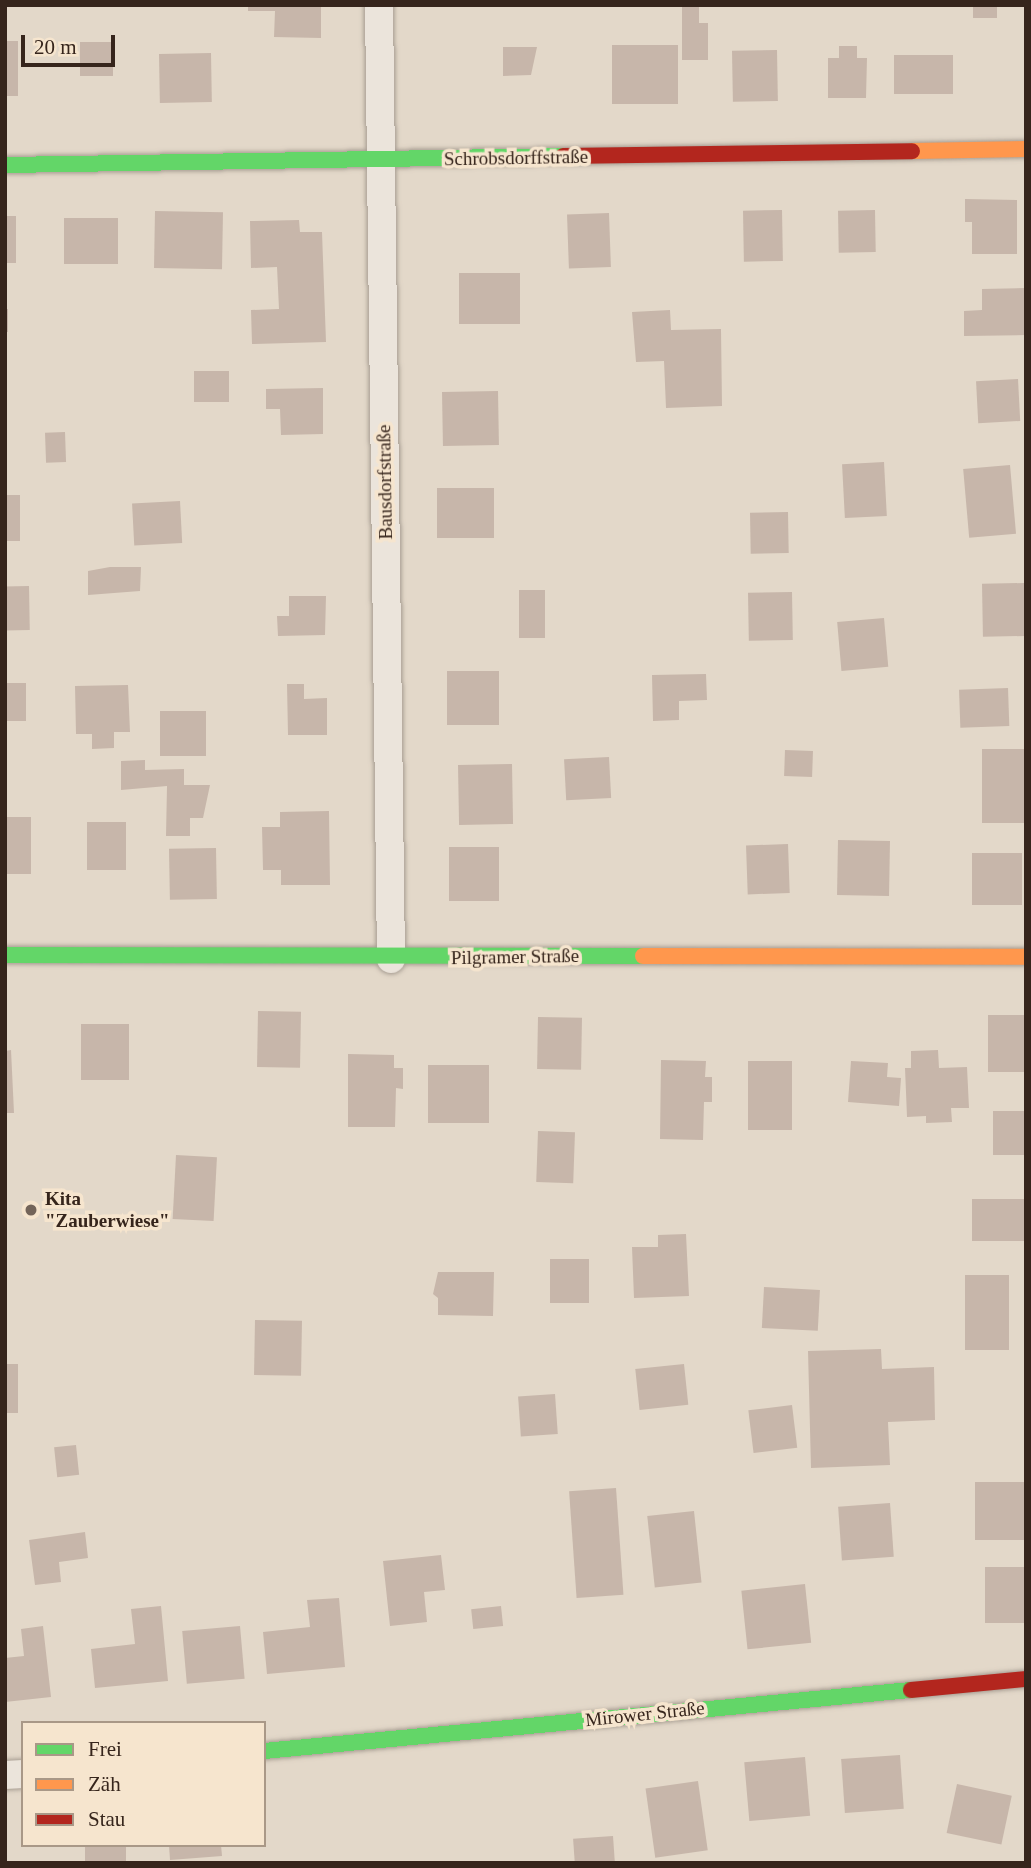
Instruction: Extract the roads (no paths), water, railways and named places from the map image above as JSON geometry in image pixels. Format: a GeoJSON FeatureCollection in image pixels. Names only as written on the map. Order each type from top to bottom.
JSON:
{"type":"FeatureCollection","features":[{"type":"Feature","properties":{"kind":"street","name":"Bausdorfstraße"},"geometry":{"type":"LineString","coordinates":[[379,5],[391,959]]}},
{"type":"Feature","properties":{"kind":"street","name":"Schrobsdorffstraße"},"geometry":{"type":"LineString","coordinates":[[5,165],[1026,149]]}},
{"type":"Feature","properties":{"kind":"street","name":"Pilgramer Straße"},"geometry":{"type":"LineString","coordinates":[[5,955],[391,959],[1026,957]]}},
{"type":"Feature","properties":{"kind":"street","name":"Mirower Straße"},"geometry":{"type":"LineString","coordinates":[[266,1751],[1026,1679]]}},
{"type":"Feature","properties":{"kind":"place","name":"Kita \"Zauberwiese\""},"geometry":{"type":"Point","coordinates":[31,1210]}}]}
